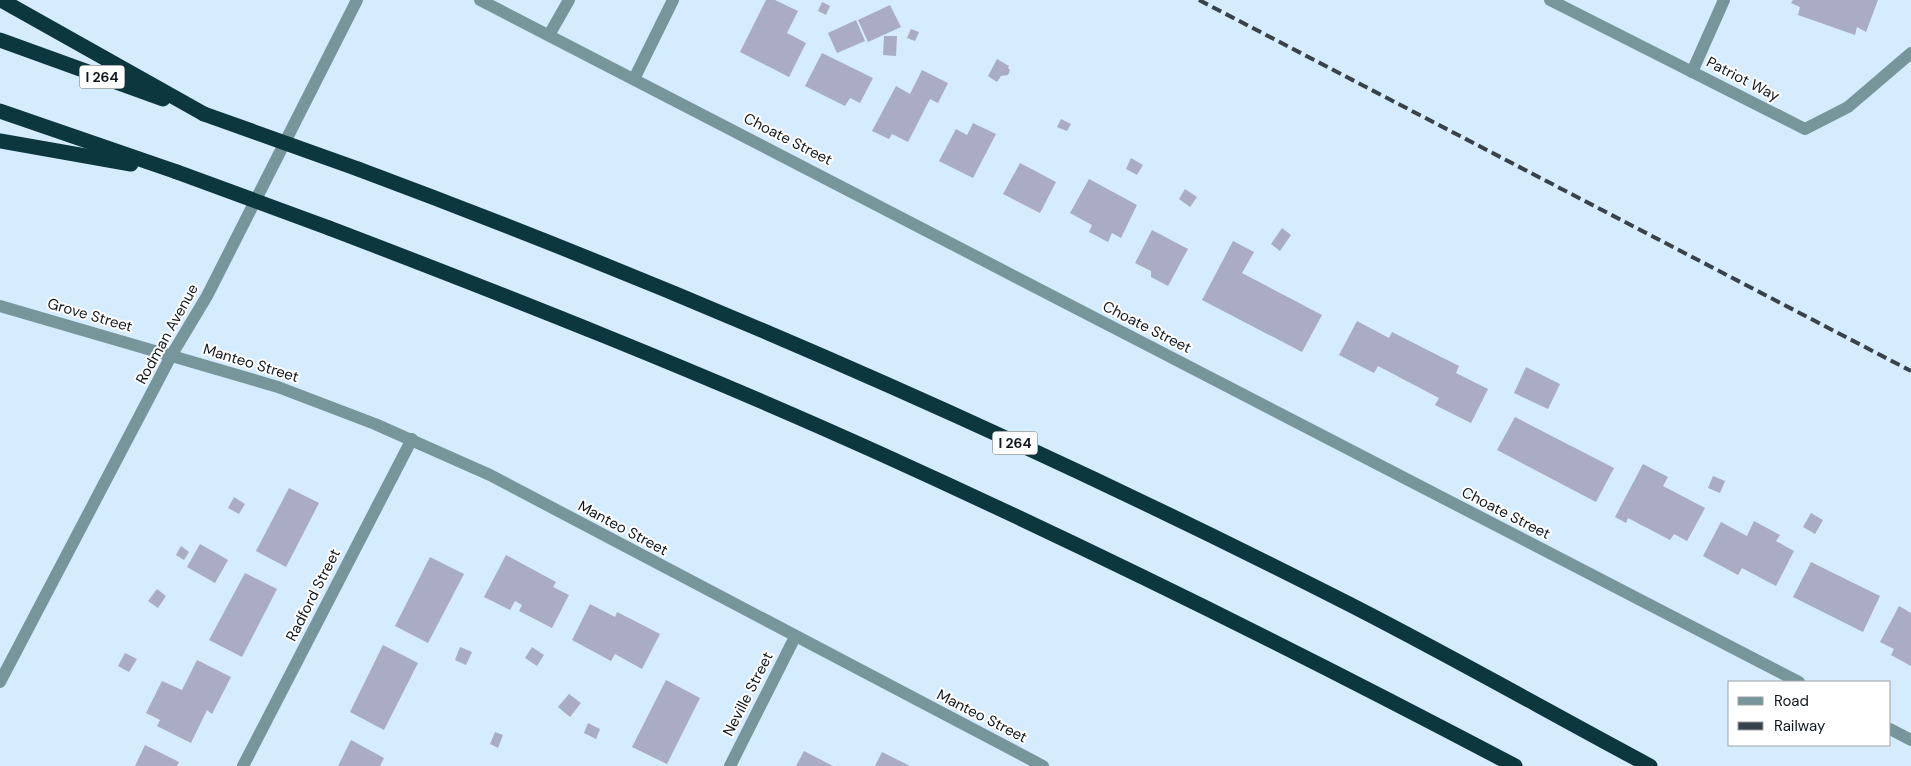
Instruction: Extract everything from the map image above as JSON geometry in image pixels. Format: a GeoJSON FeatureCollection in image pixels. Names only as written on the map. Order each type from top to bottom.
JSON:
{"type":"FeatureCollection","features":[{"type":"Feature","properties":{"kind":"highway"},"geometry":{"type":"LineString","coordinates":[[1,0],[204,114]]}},
{"type":"Feature","properties":{"kind":"highway","name":"I 264"},"geometry":{"type":"LineString","coordinates":[[0,40],[486,216],[768,332],[940,408],[1192,526],[1349,604],[1650,766]]}},
{"type":"Feature","properties":{"kind":"highway"},"geometry":{"type":"LineString","coordinates":[[0,111],[177,172],[552,314],[881,454],[1116,564],[1391,701],[1515,766]]}},
{"type":"Feature","properties":{"kind":"highway"},"geometry":{"type":"LineString","coordinates":[[0,141],[177,172]]}},
{"type":"Feature","properties":{"kind":"street","name":"Rodman Avenue"},"geometry":{"type":"LineString","coordinates":[[0,682],[172,356],[207,296],[357,0]]}},
{"type":"Feature","properties":{"kind":"street","name":"Choate Street"},"geometry":{"type":"LineString","coordinates":[[480,0],[1796,681]]}},
{"type":"Feature","properties":{"kind":"street"},"geometry":{"type":"LineString","coordinates":[[549,35],[569,0]]}},
{"type":"Feature","properties":{"kind":"street"},"geometry":{"type":"LineString","coordinates":[[634,79],[673,0]]}},
{"type":"Feature","properties":{"kind":"street","name":"Patriot Way"},"geometry":{"type":"LineString","coordinates":[[1550,0],[1805,129],[1848,108],[1911,53]]}},
{"type":"Feature","properties":{"kind":"street"},"geometry":{"type":"LineString","coordinates":[[1692,72],[1724,0]]}},
{"type":"Feature","properties":{"kind":"street","name":"Grove Street"},"geometry":{"type":"LineString","coordinates":[[0,306],[172,356]]}},
{"type":"Feature","properties":{"kind":"street","name":"Manteo Street"},"geometry":{"type":"LineString","coordinates":[[172,356],[278,388],[412,439],[490,475],[1043,766]]}},
{"type":"Feature","properties":{"kind":"street","name":"Radford Street"},"geometry":{"type":"LineString","coordinates":[[243,766],[412,439]]}},
{"type":"Feature","properties":{"kind":"street","name":"Neville Street"},"geometry":{"type":"LineString","coordinates":[[730,766],[795,637]]}},
{"type":"Feature","properties":{"kind":"street"},"geometry":{"type":"LineString","coordinates":[[1891,730],[1911,740]]}},
{"type":"Feature","properties":{"kind":"building"},"geometry":{"type":"Polygon","coordinates":[[[766,0],[775,0],[798,11],[787,33],[806,43],[789,77],[740,52],[766,0]]]}},
{"type":"Feature","properties":{"kind":"building"},"geometry":{"type":"Polygon","coordinates":[[[1793,0],[1878,0],[1866,32],[1857,27],[1855,35],[1798,15],[1800,7],[1791,3],[1793,0]]]}},
{"type":"Feature","properties":{"kind":"building"},"geometry":{"type":"Polygon","coordinates":[[[822,2],[830,6],[826,15],[818,11],[822,2]]]}},
{"type":"Feature","properties":{"kind":"building"},"geometry":{"type":"Polygon","coordinates":[[[890,5],[901,27],[868,42],[858,20],[890,5]]]}},
{"type":"Feature","properties":{"kind":"building"},"geometry":{"type":"Polygon","coordinates":[[[856,20],[865,41],[837,53],[828,33],[856,20]]]}},
{"type":"Feature","properties":{"kind":"building"},"geometry":{"type":"Polygon","coordinates":[[[911,29],[919,32],[915,41],[907,38],[911,29]]]}},
{"type":"Feature","properties":{"kind":"building"},"geometry":{"type":"Polygon","coordinates":[[[884,36],[897,36],[896,56],[883,55],[884,36]]]}},
{"type":"Feature","properties":{"kind":"building"},"geometry":{"type":"Polygon","coordinates":[[[822,53],[873,78],[860,103],[850,98],[845,106],[805,86],[822,53]]]}},
{"type":"Feature","properties":{"kind":"building"},"geometry":{"type":"Polygon","coordinates":[[[997,59],[1009,66],[1010,70],[1008,75],[1001,76],[997,82],[988,76],[997,59]]]}},
{"type":"Feature","properties":{"kind":"building"},"geometry":{"type":"Polygon","coordinates":[[[922,70],[948,83],[938,103],[930,99],[908,142],[892,134],[889,139],[872,131],[896,86],[910,94],[922,70]]]}},
{"type":"Feature","properties":{"kind":"building"},"geometry":{"type":"Polygon","coordinates":[[[1061,119],[1071,124],[1067,131],[1057,127],[1061,119]]]}},
{"type":"Feature","properties":{"kind":"building"},"geometry":{"type":"Polygon","coordinates":[[[973,123],[996,134],[973,178],[939,161],[956,129],[967,135],[973,123]]]}},
{"type":"Feature","properties":{"kind":"building"},"geometry":{"type":"Polygon","coordinates":[[[1131,158],[1143,165],[1137,175],[1126,169],[1131,158]]]}},
{"type":"Feature","properties":{"kind":"building"},"geometry":{"type":"Polygon","coordinates":[[[1020,163],[1056,182],[1040,213],[1003,194],[1020,163]]]}},
{"type":"Feature","properties":{"kind":"building"},"geometry":{"type":"Polygon","coordinates":[[[1089,179],[1137,205],[1121,238],[1112,233],[1108,242],[1089,232],[1092,225],[1070,213],[1089,179]]]}},
{"type":"Feature","properties":{"kind":"building"},"geometry":{"type":"Polygon","coordinates":[[[1185,189],[1197,197],[1190,207],[1179,199],[1185,189]]]}},
{"type":"Feature","properties":{"kind":"building"},"geometry":{"type":"Polygon","coordinates":[[[1282,228],[1291,235],[1280,251],[1271,244],[1282,228]]]}},
{"type":"Feature","properties":{"kind":"building"},"geometry":{"type":"Polygon","coordinates":[[[1152,230],[1188,249],[1168,286],[1151,277],[1151,271],[1135,263],[1152,230]]]}},
{"type":"Feature","properties":{"kind":"building"},"geometry":{"type":"Polygon","coordinates":[[[1233,241],[1254,252],[1242,273],[1322,315],[1302,352],[1202,300],[1233,241]]]}},
{"type":"Feature","properties":{"kind":"building"},"geometry":{"type":"Polygon","coordinates":[[[1357,321],[1389,338],[1392,332],[1459,366],[1456,373],[1488,389],[1471,423],[1435,405],[1439,398],[1378,366],[1374,373],[1339,355],[1357,321]]]}},
{"type":"Feature","properties":{"kind":"building"},"geometry":{"type":"Polygon","coordinates":[[[1526,367],[1560,384],[1548,409],[1514,393],[1526,367]]]}},
{"type":"Feature","properties":{"kind":"building"},"geometry":{"type":"Polygon","coordinates":[[[1515,417],[1614,468],[1596,502],[1497,450],[1515,417]]]}},
{"type":"Feature","properties":{"kind":"building"},"geometry":{"type":"Polygon","coordinates":[[[1643,464],[1668,477],[1663,486],[1705,508],[1687,541],[1674,534],[1670,540],[1628,518],[1626,523],[1615,517],[1643,464]]]}},
{"type":"Feature","properties":{"kind":"building"},"geometry":{"type":"Polygon","coordinates":[[[1713,476],[1725,481],[1720,493],[1708,488],[1713,476]]]}},
{"type":"Feature","properties":{"kind":"building"},"geometry":{"type":"Polygon","coordinates":[[[289,488],[319,503],[286,567],[256,551],[289,488]]]}},
{"type":"Feature","properties":{"kind":"building"},"geometry":{"type":"Polygon","coordinates":[[[234,497],[245,504],[239,514],[228,508],[234,497]]]}},
{"type":"Feature","properties":{"kind":"building"},"geometry":{"type":"Polygon","coordinates":[[[1811,513],[1823,520],[1815,534],[1803,527],[1811,513]]]}},
{"type":"Feature","properties":{"kind":"building"},"geometry":{"type":"Polygon","coordinates":[[[1754,521],[1780,535],[1776,541],[1794,551],[1776,586],[1742,568],[1738,575],[1703,556],[1721,522],[1747,536],[1754,521]]]}},
{"type":"Feature","properties":{"kind":"building"},"geometry":{"type":"Polygon","coordinates":[[[200,544],[228,560],[215,583],[187,567],[200,544]]]}},
{"type":"Feature","properties":{"kind":"building"},"geometry":{"type":"Polygon","coordinates":[[[181,546],[189,552],[184,560],[176,555],[181,546]]]}},
{"type":"Feature","properties":{"kind":"building"},"geometry":{"type":"Polygon","coordinates":[[[506,555],[556,582],[553,587],[569,595],[552,628],[519,611],[522,605],[515,601],[510,610],[484,597],[506,555]]]}},
{"type":"Feature","properties":{"kind":"building"},"geometry":{"type":"Polygon","coordinates":[[[430,557],[464,574],[428,643],[395,626],[430,557]]]}},
{"type":"Feature","properties":{"kind":"building"},"geometry":{"type":"Polygon","coordinates":[[[1811,562],[1880,596],[1863,632],[1793,597],[1811,562]]]}},
{"type":"Feature","properties":{"kind":"building"},"geometry":{"type":"Polygon","coordinates":[[[245,573],[277,589],[242,657],[209,640],[245,573]]]}},
{"type":"Feature","properties":{"kind":"building"},"geometry":{"type":"Polygon","coordinates":[[[157,589],[166,596],[158,608],[148,601],[157,589]]]}},
{"type":"Feature","properties":{"kind":"building"},"geometry":{"type":"Polygon","coordinates":[[[590,604],[615,617],[617,612],[660,634],[642,669],[615,654],[611,661],[572,640],[590,604]]]}},
{"type":"Feature","properties":{"kind":"building"},"geometry":{"type":"Polygon","coordinates":[[[1899,606],[1911,613],[1911,666],[1891,655],[1894,649],[1880,642],[1899,606]]]}},
{"type":"Feature","properties":{"kind":"building"},"geometry":{"type":"Polygon","coordinates":[[[383,645],[418,663],[384,730],[350,712],[383,645]]]}},
{"type":"Feature","properties":{"kind":"building"},"geometry":{"type":"Polygon","coordinates":[[[460,647],[472,652],[466,665],[455,660],[460,647]]]}},
{"type":"Feature","properties":{"kind":"building"},"geometry":{"type":"Polygon","coordinates":[[[532,647],[544,655],[537,666],[525,658],[532,647]]]}},
{"type":"Feature","properties":{"kind":"building"},"geometry":{"type":"Polygon","coordinates":[[[125,653],[137,659],[129,672],[118,666],[125,653]]]}},
{"type":"Feature","properties":{"kind":"building"},"geometry":{"type":"Polygon","coordinates":[[[197,660],[231,677],[212,714],[207,710],[191,743],[157,726],[160,720],[146,713],[162,681],[182,690],[197,660]]]}},
{"type":"Feature","properties":{"kind":"building"},"geometry":{"type":"Polygon","coordinates":[[[666,680],[700,698],[667,764],[632,747],[666,680]]]}},
{"type":"Feature","properties":{"kind":"building"},"geometry":{"type":"Polygon","coordinates":[[[569,694],[581,703],[570,717],[558,707],[569,694]]]}},
{"type":"Feature","properties":{"kind":"building"},"geometry":{"type":"Polygon","coordinates":[[[588,723],[600,729],[596,739],[584,733],[588,723]]]}},
{"type":"Feature","properties":{"kind":"building"},"geometry":{"type":"Polygon","coordinates":[[[495,732],[503,735],[498,748],[490,744],[495,732]]]}},
{"type":"Feature","properties":{"kind":"building"},"geometry":{"type":"Polygon","coordinates":[[[351,740],[384,758],[380,766],[338,766],[351,740]]]}},
{"type":"Feature","properties":{"kind":"building"},"geometry":{"type":"Polygon","coordinates":[[[145,745],[179,762],[177,766],[135,766],[145,745]]]}},
{"type":"Feature","properties":{"kind":"building"},"geometry":{"type":"Polygon","coordinates":[[[804,751],[833,766],[796,766],[804,751]]]}},
{"type":"Feature","properties":{"kind":"building"},"geometry":{"type":"Polygon","coordinates":[[[882,752],[910,766],[875,766],[882,752]]]}},
{"type":"Feature","properties":{"kind":"railway"},"geometry":{"type":"LineString","coordinates":[[1199,0],[1911,371]]}}]}
